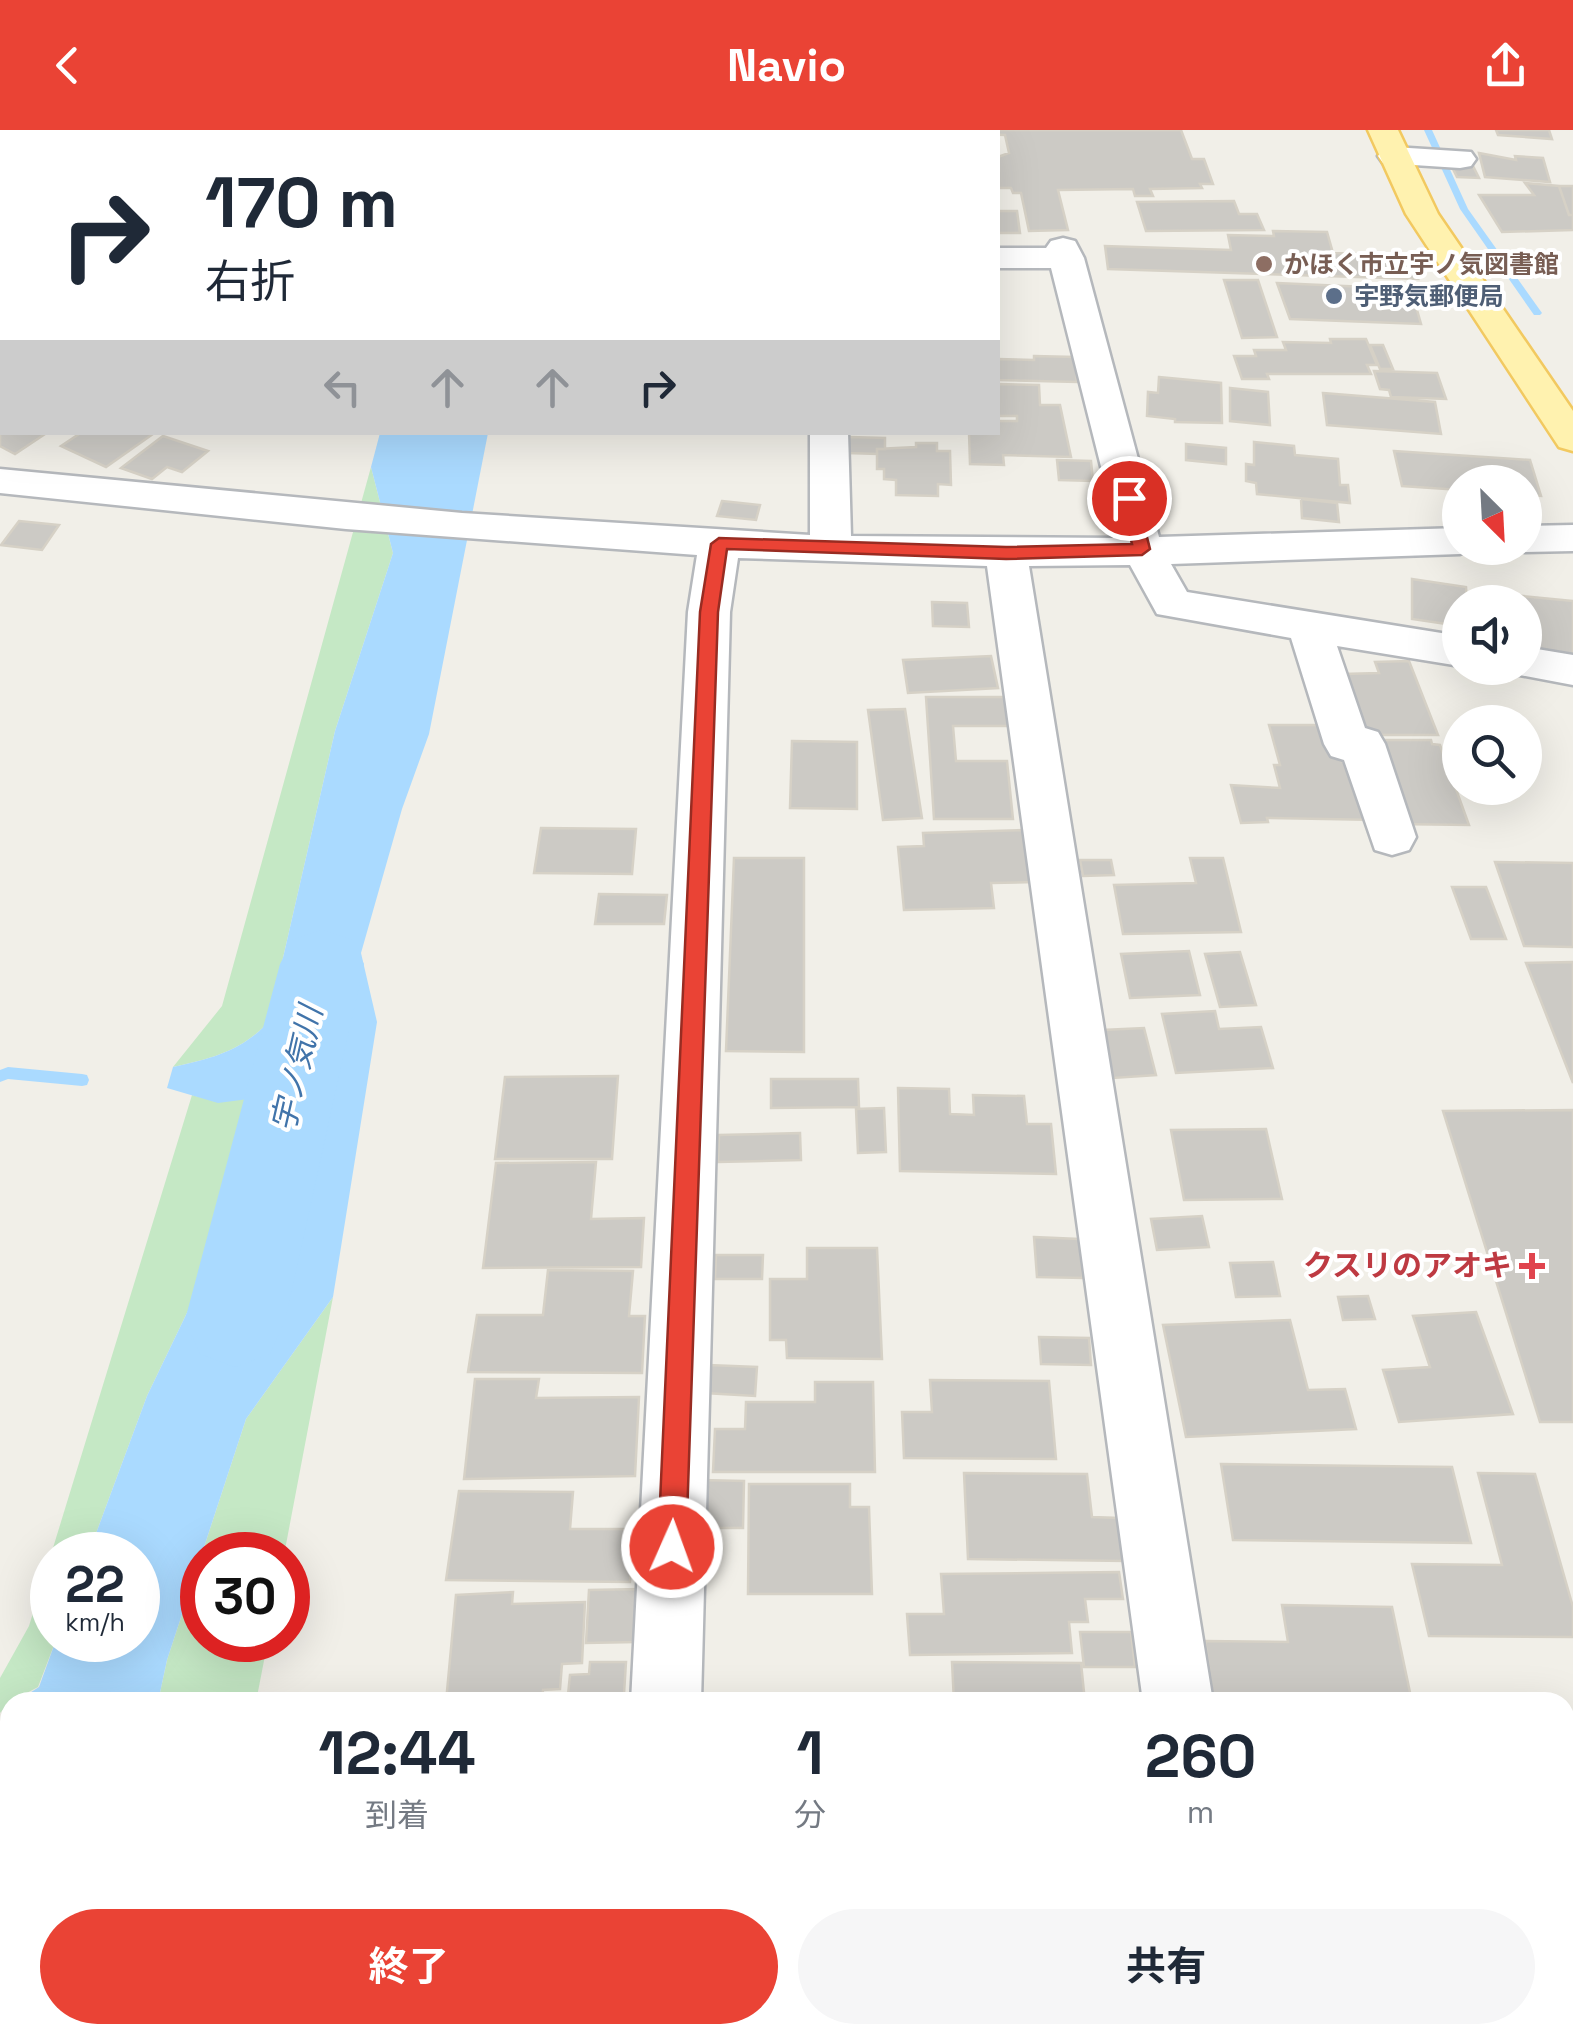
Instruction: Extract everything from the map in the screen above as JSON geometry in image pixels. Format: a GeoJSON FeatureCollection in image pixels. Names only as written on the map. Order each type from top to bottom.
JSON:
{"type":"FeatureCollection","features":[{"type":"Feature","properties":{"kind":"main road"},"geometry":{"type":"LineString","coordinates":[[1425,147],[1422,214],[1573,439]]}},
{"type":"Feature","properties":{"kind":"street"},"geometry":{"type":"LineString","coordinates":[[1000,258],[1065,253],[1142,549],[1172,604],[1442,648]]}},
{"type":"Feature","properties":{"kind":"street"},"geometry":{"type":"LineString","coordinates":[[829,435],[831,548]]}},
{"type":"Feature","properties":{"kind":"street"},"geometry":{"type":"LineString","coordinates":[[0,482],[302,514],[523,533],[719,544],[1006,553],[1442,541]]}},
{"type":"Feature","properties":{"kind":"street"},"geometry":{"type":"LineString","coordinates":[[1542,539],[1573,538]]}},
{"type":"Feature","properties":{"kind":"street"},"geometry":{"type":"LineString","coordinates":[[666,1692],[709,612],[719,544]]}},
{"type":"Feature","properties":{"kind":"street"},"geometry":{"type":"LineString","coordinates":[[1006,553],[1177,1692]]}},
{"type":"Feature","properties":{"kind":"street"},"geometry":{"type":"LineString","coordinates":[[1309,626],[1347,744],[1362,744],[1392,837]]}},
{"type":"Feature","properties":{"kind":"street"},"geometry":{"type":"LineString","coordinates":[[1542,665],[1573,670]]}},
{"type":"Feature","properties":{"kind":"green space"},"geometry":{"type":"Polygon","coordinates":[[[371,467],[393,553],[335,731],[280,971],[284,1003],[261,1030],[236,1047],[173,1067],[222,1006],[371,467]]]}},
{"type":"Feature","properties":{"kind":"green space"},"geometry":{"type":"Polygon","coordinates":[[[316,1077],[317,1104],[282,1182],[208,1269],[147,1396],[97,1532],[58,1532],[192,1095],[225,1100],[270,1092],[316,1077]]]}},
{"type":"Feature","properties":{"kind":"green space"},"geometry":{"type":"Polygon","coordinates":[[[333,1297],[288,1532],[209,1532],[246,1419],[333,1297]]]}},
{"type":"Feature","properties":{"kind":"green space"},"geometry":{"type":"Polygon","coordinates":[[[180,1620],[180,1662],[264,1662],[258,1692],[160,1692],[180,1620]]]}},
{"type":"Feature","properties":{"kind":"green space"},"geometry":{"type":"Polygon","coordinates":[[[30,1623],[30,1662],[48,1662],[38,1687],[29,1692],[0,1692],[0,1678],[30,1623]]]}},
{"type":"Feature","properties":{"kind":"water"},"geometry":{"type":"Polygon","coordinates":[[[379,435],[488,435],[429,734],[402,809],[361,953],[377,1022],[333,1297],[246,1419],[209,1532],[180,1532],[180,1620],[160,1692],[31,1692],[39,1687],[48,1662],[160,1662],[160,1532],[97,1532],[147,1396],[208,1269],[282,1182],[317,1104],[315,1077],[256,1098],[218,1103],[167,1088],[173,1067],[236,1047],[261,1030],[284,1003],[280,971],[335,731],[393,553],[371,467],[379,435]]]}},
{"type":"Feature","properties":{"kind":"building"},"geometry":{"type":"Polygon","coordinates":[[[1000,130],[1181,130],[1192,159],[1204,159],[1213,184],[1200,184],[1202,188],[1150,189],[1153,196],[1135,196],[1133,189],[1058,190],[1068,230],[1029,231],[1021,193],[1000,188],[1000,156],[1009,153],[1005,135],[1000,135],[1000,130]]]}},
{"type":"Feature","properties":{"kind":"building"},"geometry":{"type":"Polygon","coordinates":[[[1496,130],[1549,130],[1552,139],[1498,135],[1496,130]]]}},
{"type":"Feature","properties":{"kind":"building"},"geometry":{"type":"Polygon","coordinates":[[[1479,153],[1516,160],[1515,156],[1543,158],[1550,182],[1485,177],[1479,153]]]}},
{"type":"Feature","properties":{"kind":"building"},"geometry":{"type":"Polygon","coordinates":[[[1450,163],[1472,164],[1479,178],[1457,177],[1450,163]]]}},
{"type":"Feature","properties":{"kind":"building"},"geometry":{"type":"Polygon","coordinates":[[[1525,183],[1559,186],[1569,215],[1573,215],[1573,230],[1502,232],[1479,195],[1534,195],[1525,183]]]}},
{"type":"Feature","properties":{"kind":"building"},"geometry":{"type":"Polygon","coordinates":[[[1559,186],[1573,186],[1573,215],[1569,215],[1559,186]]]}},
{"type":"Feature","properties":{"kind":"building"},"geometry":{"type":"Polygon","coordinates":[[[1234,201],[1239,214],[1257,214],[1264,230],[1146,231],[1137,202],[1234,201]]]}},
{"type":"Feature","properties":{"kind":"building"},"geometry":{"type":"Polygon","coordinates":[[[1000,211],[1017,211],[1020,233],[1000,233],[1000,211]]]}},
{"type":"Feature","properties":{"kind":"building"},"geometry":{"type":"Polygon","coordinates":[[[1273,231],[1327,232],[1333,253],[1398,255],[1401,265],[1412,265],[1418,279],[1108,269],[1105,246],[1231,250],[1228,235],[1274,236],[1273,231]]]}},
{"type":"Feature","properties":{"kind":"building"},"geometry":{"type":"Polygon","coordinates":[[[1224,280],[1258,280],[1277,337],[1242,338],[1224,280]]]}},
{"type":"Feature","properties":{"kind":"building"},"geometry":{"type":"Polygon","coordinates":[[[1277,283],[1411,289],[1421,324],[1290,319],[1277,283]]]}},
{"type":"Feature","properties":{"kind":"building"},"geometry":{"type":"Polygon","coordinates":[[[1330,339],[1366,339],[1377,365],[1367,365],[1371,374],[1267,374],[1269,379],[1242,379],[1234,356],[1256,356],[1254,350],[1286,350],[1283,342],[1331,343],[1330,339]]]}},
{"type":"Feature","properties":{"kind":"building"},"geometry":{"type":"Polygon","coordinates":[[[1370,345],[1383,345],[1393,369],[1380,369],[1370,345]]]}},
{"type":"Feature","properties":{"kind":"building"},"geometry":{"type":"Polygon","coordinates":[[[1034,356],[1075,357],[1077,382],[1000,380],[1000,359],[1034,360],[1034,356]]]}},
{"type":"Feature","properties":{"kind":"building"},"geometry":{"type":"Polygon","coordinates":[[[1374,371],[1437,373],[1446,399],[1391,397],[1389,390],[1380,389],[1374,371]]]}},
{"type":"Feature","properties":{"kind":"building"},"geometry":{"type":"Polygon","coordinates":[[[1159,377],[1221,383],[1222,423],[1175,422],[1147,416],[1148,392],[1158,393],[1159,377]]]}},
{"type":"Feature","properties":{"kind":"building"},"geometry":{"type":"Polygon","coordinates":[[[1000,384],[1039,385],[1040,405],[1060,405],[1071,457],[1003,455],[1004,465],[970,464],[969,435],[1000,435],[1000,421],[1017,421],[1017,416],[1000,416],[1000,384]]]}},
{"type":"Feature","properties":{"kind":"building"},"geometry":{"type":"Polygon","coordinates":[[[1230,388],[1268,392],[1270,425],[1230,421],[1230,388]]]}},
{"type":"Feature","properties":{"kind":"building"},"geometry":{"type":"Polygon","coordinates":[[[1323,393],[1435,402],[1441,434],[1327,425],[1323,393]]]}},
{"type":"Feature","properties":{"kind":"building"},"geometry":{"type":"Polygon","coordinates":[[[0,435],[44,435],[15,454],[0,446],[0,435]]]}},
{"type":"Feature","properties":{"kind":"building"},"geometry":{"type":"Polygon","coordinates":[[[78,435],[152,435],[106,467],[61,446],[78,435]]]}},
{"type":"Feature","properties":{"kind":"building"},"geometry":{"type":"Polygon","coordinates":[[[163,436],[208,451],[182,472],[167,467],[152,479],[121,468],[163,436]]]}},
{"type":"Feature","properties":{"kind":"building"},"geometry":{"type":"Polygon","coordinates":[[[849,437],[885,438],[885,449],[877,449],[877,454],[848,453],[849,437]]]}},
{"type":"Feature","properties":{"kind":"building"},"geometry":{"type":"Polygon","coordinates":[[[1254,442],[1294,446],[1295,455],[1338,459],[1340,485],[1348,485],[1350,503],[1257,494],[1256,483],[1246,481],[1246,464],[1254,465],[1254,442]]]}},
{"type":"Feature","properties":{"kind":"building"},"geometry":{"type":"Polygon","coordinates":[[[916,443],[937,443],[937,451],[950,451],[951,485],[938,484],[938,496],[896,495],[896,480],[884,479],[884,469],[877,469],[877,449],[916,447],[916,443]]]}},
{"type":"Feature","properties":{"kind":"building"},"geometry":{"type":"Polygon","coordinates":[[[1186,444],[1226,448],[1226,464],[1186,460],[1186,444]]]}},
{"type":"Feature","properties":{"kind":"building"},"geometry":{"type":"Polygon","coordinates":[[[1394,451],[1530,460],[1532,465],[1442,465],[1442,489],[1402,486],[1394,451]]]}},
{"type":"Feature","properties":{"kind":"building"},"geometry":{"type":"Polygon","coordinates":[[[1057,460],[1091,461],[1093,481],[1059,480],[1057,460]]]}},
{"type":"Feature","properties":{"kind":"building"},"geometry":{"type":"Polygon","coordinates":[[[1301,499],[1337,503],[1339,522],[1302,518],[1301,499]]]}},
{"type":"Feature","properties":{"kind":"building"},"geometry":{"type":"Polygon","coordinates":[[[722,501],[760,505],[756,520],[717,516],[722,501]]]}},
{"type":"Feature","properties":{"kind":"building"},"geometry":{"type":"Polygon","coordinates":[[[19,521],[59,525],[42,550],[1,545],[19,521]]]}},
{"type":"Feature","properties":{"kind":"building"},"geometry":{"type":"Polygon","coordinates":[[[1412,579],[1452,585],[1442,585],[1442,623],[1412,619],[1412,579]]]}},
{"type":"Feature","properties":{"kind":"building"},"geometry":{"type":"Polygon","coordinates":[[[1542,598],[1573,601],[1573,655],[1542,652],[1542,598]]]}},
{"type":"Feature","properties":{"kind":"building"},"geometry":{"type":"Polygon","coordinates":[[[932,602],[967,603],[969,627],[933,626],[932,602]]]}},
{"type":"Feature","properties":{"kind":"building"},"geometry":{"type":"Polygon","coordinates":[[[991,656],[998,688],[908,693],[903,660],[991,656]]]}},
{"type":"Feature","properties":{"kind":"building"},"geometry":{"type":"Polygon","coordinates":[[[1409,661],[1438,735],[1366,735],[1344,674],[1379,673],[1375,662],[1409,661]]]}},
{"type":"Feature","properties":{"kind":"building"},"geometry":{"type":"Polygon","coordinates":[[[926,697],[1005,697],[1008,726],[953,726],[956,761],[1007,761],[1013,819],[934,819],[926,697]]]}},
{"type":"Feature","properties":{"kind":"building"},"geometry":{"type":"Polygon","coordinates":[[[905,709],[922,818],[883,820],[868,710],[905,709]]]}},
{"type":"Feature","properties":{"kind":"building"},"geometry":{"type":"Polygon","coordinates":[[[1269,725],[1330,725],[1341,761],[1359,761],[1378,820],[1267,818],[1268,822],[1241,823],[1231,785],[1280,788],[1274,765],[1280,765],[1269,725]]]}},
{"type":"Feature","properties":{"kind":"building"},"geometry":{"type":"Polygon","coordinates":[[[1366,740],[1431,740],[1442,751],[1442,805],[1462,805],[1469,825],[1393,824],[1366,740]]]}},
{"type":"Feature","properties":{"kind":"building"},"geometry":{"type":"Polygon","coordinates":[[[792,741],[857,742],[857,809],[790,808],[792,741]]]}},
{"type":"Feature","properties":{"kind":"building"},"geometry":{"type":"Polygon","coordinates":[[[541,828],[636,829],[632,874],[534,873],[541,828]]]}},
{"type":"Feature","properties":{"kind":"building"},"geometry":{"type":"Polygon","coordinates":[[[1026,830],[1035,882],[991,883],[994,908],[904,910],[898,847],[924,846],[923,833],[1026,830]]]}},
{"type":"Feature","properties":{"kind":"building"},"geometry":{"type":"Polygon","coordinates":[[[734,858],[804,858],[804,1052],[726,1051],[734,858]]]}},
{"type":"Feature","properties":{"kind":"building"},"geometry":{"type":"Polygon","coordinates":[[[1190,858],[1223,858],[1241,932],[1123,934],[1114,885],[1196,883],[1190,858]]]}},
{"type":"Feature","properties":{"kind":"building"},"geometry":{"type":"Polygon","coordinates":[[[1080,860],[1111,860],[1114,875],[1083,876],[1080,860]]]}},
{"type":"Feature","properties":{"kind":"building"},"geometry":{"type":"Polygon","coordinates":[[[1495,862],[1573,863],[1573,947],[1524,946],[1495,862]]]}},
{"type":"Feature","properties":{"kind":"building"},"geometry":{"type":"Polygon","coordinates":[[[1452,887],[1486,887],[1506,939],[1471,939],[1452,887]]]}},
{"type":"Feature","properties":{"kind":"building"},"geometry":{"type":"Polygon","coordinates":[[[599,894],[667,895],[664,924],[595,924],[599,894]]]}},
{"type":"Feature","properties":{"kind":"building"},"geometry":{"type":"Polygon","coordinates":[[[1189,951],[1200,995],[1130,998],[1121,954],[1189,951]]]}},
{"type":"Feature","properties":{"kind":"building"},"geometry":{"type":"Polygon","coordinates":[[[1240,952],[1256,1005],[1220,1007],[1205,954],[1240,952]]]}},
{"type":"Feature","properties":{"kind":"building"},"geometry":{"type":"Polygon","coordinates":[[[1573,962],[1573,1083],[1526,963],[1573,962]]]}},
{"type":"Feature","properties":{"kind":"building"},"geometry":{"type":"Polygon","coordinates":[[[1215,1011],[1219,1029],[1261,1027],[1273,1068],[1176,1073],[1162,1014],[1215,1011]]]}},
{"type":"Feature","properties":{"kind":"building"},"geometry":{"type":"Polygon","coordinates":[[[1144,1028],[1156,1075],[1113,1078],[1103,1030],[1144,1028]]]}},
{"type":"Feature","properties":{"kind":"building"},"geometry":{"type":"Polygon","coordinates":[[[618,1076],[612,1159],[495,1159],[505,1077],[618,1076]]]}},
{"type":"Feature","properties":{"kind":"building"},"geometry":{"type":"Polygon","coordinates":[[[771,1079],[858,1079],[859,1107],[771,1108],[771,1079]]]}},
{"type":"Feature","properties":{"kind":"building"},"geometry":{"type":"Polygon","coordinates":[[[898,1088],[949,1089],[950,1114],[974,1115],[973,1095],[1024,1096],[1027,1124],[1051,1124],[1056,1174],[900,1171],[898,1088]]]}},
{"type":"Feature","properties":{"kind":"building"},"geometry":{"type":"Polygon","coordinates":[[[884,1108],[886,1152],[858,1153],[856,1109],[884,1108]]]}},
{"type":"Feature","properties":{"kind":"building","name":"クスリのアオキ"},"geometry":{"type":"Polygon","coordinates":[[[1573,1110],[1573,1422],[1540,1422],[1443,1111],[1573,1110]]]}},
{"type":"Feature","properties":{"kind":"building"},"geometry":{"type":"Polygon","coordinates":[[[1266,1129],[1282,1199],[1184,1200],[1171,1130],[1266,1129]]]}},
{"type":"Feature","properties":{"kind":"building"},"geometry":{"type":"Polygon","coordinates":[[[800,1133],[801,1160],[718,1162],[719,1135],[800,1133]]]}},
{"type":"Feature","properties":{"kind":"building"},"geometry":{"type":"Polygon","coordinates":[[[596,1162],[591,1219],[644,1218],[641,1267],[483,1268],[496,1163],[596,1162]]]}},
{"type":"Feature","properties":{"kind":"building"},"geometry":{"type":"Polygon","coordinates":[[[1202,1216],[1209,1247],[1157,1250],[1151,1219],[1202,1216]]]}},
{"type":"Feature","properties":{"kind":"building"},"geometry":{"type":"Polygon","coordinates":[[[1034,1237],[1079,1239],[1083,1278],[1037,1277],[1034,1237]]]}},
{"type":"Feature","properties":{"kind":"building"},"geometry":{"type":"Polygon","coordinates":[[[807,1248],[877,1248],[882,1359],[787,1358],[786,1340],[770,1340],[770,1279],[807,1279],[807,1248]]]}},
{"type":"Feature","properties":{"kind":"building"},"geometry":{"type":"Polygon","coordinates":[[[716,1255],[763,1255],[762,1279],[715,1279],[716,1255]]]}},
{"type":"Feature","properties":{"kind":"building"},"geometry":{"type":"Polygon","coordinates":[[[1273,1262],[1280,1296],[1236,1297],[1230,1263],[1273,1262]]]}},
{"type":"Feature","properties":{"kind":"building"},"geometry":{"type":"Polygon","coordinates":[[[548,1270],[633,1271],[629,1316],[645,1316],[642,1373],[468,1372],[477,1315],[543,1315],[548,1270]]]}},
{"type":"Feature","properties":{"kind":"building"},"geometry":{"type":"Polygon","coordinates":[[[1368,1296],[1375,1319],[1343,1320],[1338,1297],[1368,1296]]]}},
{"type":"Feature","properties":{"kind":"building"},"geometry":{"type":"Polygon","coordinates":[[[1476,1312],[1513,1414],[1399,1422],[1383,1370],[1430,1367],[1413,1316],[1476,1312]]]}},
{"type":"Feature","properties":{"kind":"building"},"geometry":{"type":"Polygon","coordinates":[[[1290,1320],[1308,1390],[1345,1389],[1356,1429],[1186,1437],[1163,1325],[1290,1320]]]}},
{"type":"Feature","properties":{"kind":"building"},"geometry":{"type":"Polygon","coordinates":[[[1039,1337],[1089,1338],[1091,1365],[1041,1364],[1039,1337]]]}},
{"type":"Feature","properties":{"kind":"building"},"geometry":{"type":"Polygon","coordinates":[[[708,1365],[757,1367],[755,1396],[705,1393],[708,1365]]]}},
{"type":"Feature","properties":{"kind":"building"},"geometry":{"type":"Polygon","coordinates":[[[475,1379],[539,1379],[536,1398],[639,1397],[635,1476],[464,1479],[475,1379]]]}},
{"type":"Feature","properties":{"kind":"building"},"geometry":{"type":"Polygon","coordinates":[[[930,1380],[1049,1381],[1056,1459],[904,1458],[902,1412],[932,1412],[930,1380]]]}},
{"type":"Feature","properties":{"kind":"building"},"geometry":{"type":"Polygon","coordinates":[[[815,1382],[873,1382],[875,1472],[713,1472],[715,1429],[745,1429],[746,1402],[815,1402],[815,1382]]]}},
{"type":"Feature","properties":{"kind":"building"},"geometry":{"type":"Polygon","coordinates":[[[1221,1464],[1452,1467],[1471,1543],[1233,1540],[1221,1464]]]}},
{"type":"Feature","properties":{"kind":"building"},"geometry":{"type":"Polygon","coordinates":[[[964,1473],[1087,1474],[1092,1517],[1120,1518],[1125,1561],[968,1559],[964,1473]]]}},
{"type":"Feature","properties":{"kind":"building"},"geometry":{"type":"Polygon","coordinates":[[[1478,1473],[1535,1474],[1573,1607],[1573,1637],[1429,1636],[1412,1564],[1502,1565],[1478,1473]]]}},
{"type":"Feature","properties":{"kind":"building"},"geometry":{"type":"Polygon","coordinates":[[[701,1480],[744,1481],[743,1528],[698,1528],[701,1480]]]}},
{"type":"Feature","properties":{"kind":"building"},"geometry":{"type":"Polygon","coordinates":[[[749,1484],[850,1484],[850,1507],[869,1507],[872,1594],[748,1594],[749,1484]]]}},
{"type":"Feature","properties":{"kind":"building"},"geometry":{"type":"Polygon","coordinates":[[[459,1491],[573,1492],[570,1529],[634,1529],[630,1582],[446,1580],[459,1491]]]}},
{"type":"Feature","properties":{"kind":"building"},"geometry":{"type":"Polygon","coordinates":[[[1119,1572],[1123,1599],[1085,1599],[1088,1622],[1069,1622],[1072,1653],[910,1655],[907,1614],[944,1614],[941,1574],[1119,1572]]]}},
{"type":"Feature","properties":{"kind":"building"},"geometry":{"type":"Polygon","coordinates":[[[638,1589],[636,1642],[586,1643],[589,1590],[638,1589]]]}},
{"type":"Feature","properties":{"kind":"building"},"geometry":{"type":"Polygon","coordinates":[[[513,1592],[512,1604],[585,1602],[582,1663],[562,1664],[560,1689],[447,1692],[456,1595],[513,1592]]]}},
{"type":"Feature","properties":{"kind":"building"},"geometry":{"type":"Polygon","coordinates":[[[1282,1605],[1392,1607],[1410,1692],[1213,1692],[1205,1641],[1288,1642],[1282,1605]]]}},
{"type":"Feature","properties":{"kind":"building"},"geometry":{"type":"Polygon","coordinates":[[[1080,1632],[1131,1632],[1135,1667],[1084,1667],[1080,1632]]]}},
{"type":"Feature","properties":{"kind":"building"},"geometry":{"type":"Polygon","coordinates":[[[590,1662],[626,1662],[624,1692],[568,1692],[570,1675],[589,1674],[590,1662]]]}},
{"type":"Feature","properties":{"kind":"building"},"geometry":{"type":"Polygon","coordinates":[[[952,1662],[1081,1663],[1084,1692],[954,1692],[952,1662]]]}},
{"type":"Feature","properties":{"kind":"waterway"},"geometry":{"type":"LineString","coordinates":[[1428,130],[1464,209],[1537,313]]}},
{"type":"Feature","properties":{"kind":"waterway","name":"宇ノ気川"},"geometry":{"type":"LineString","coordinates":[[235,1320],[322,964]]}},
{"type":"Feature","properties":{"kind":"waterway"},"geometry":{"type":"LineString","coordinates":[[0,1076],[8,1073],[82,1080]]}},
{"type":"Feature","properties":{"kind":"place","name":"かほく市立宇ノ気図書館"},"geometry":{"type":"Point","coordinates":[1264,264]}},
{"type":"Feature","properties":{"kind":"place","name":"宇野気郵便局"},"geometry":{"type":"Point","coordinates":[1334,296]}},
{"type":"Feature","properties":{"kind":"place","name":"クスリのアオキ"},"geometry":{"type":"Point","coordinates":[1532,1266]}},
{"type":"Feature","properties":{"kind":"route"},"geometry":{"type":"LineString","coordinates":[[672,1547],[709,612],[719,544],[921,552],[1142,549],[1129,498]]}}]}
